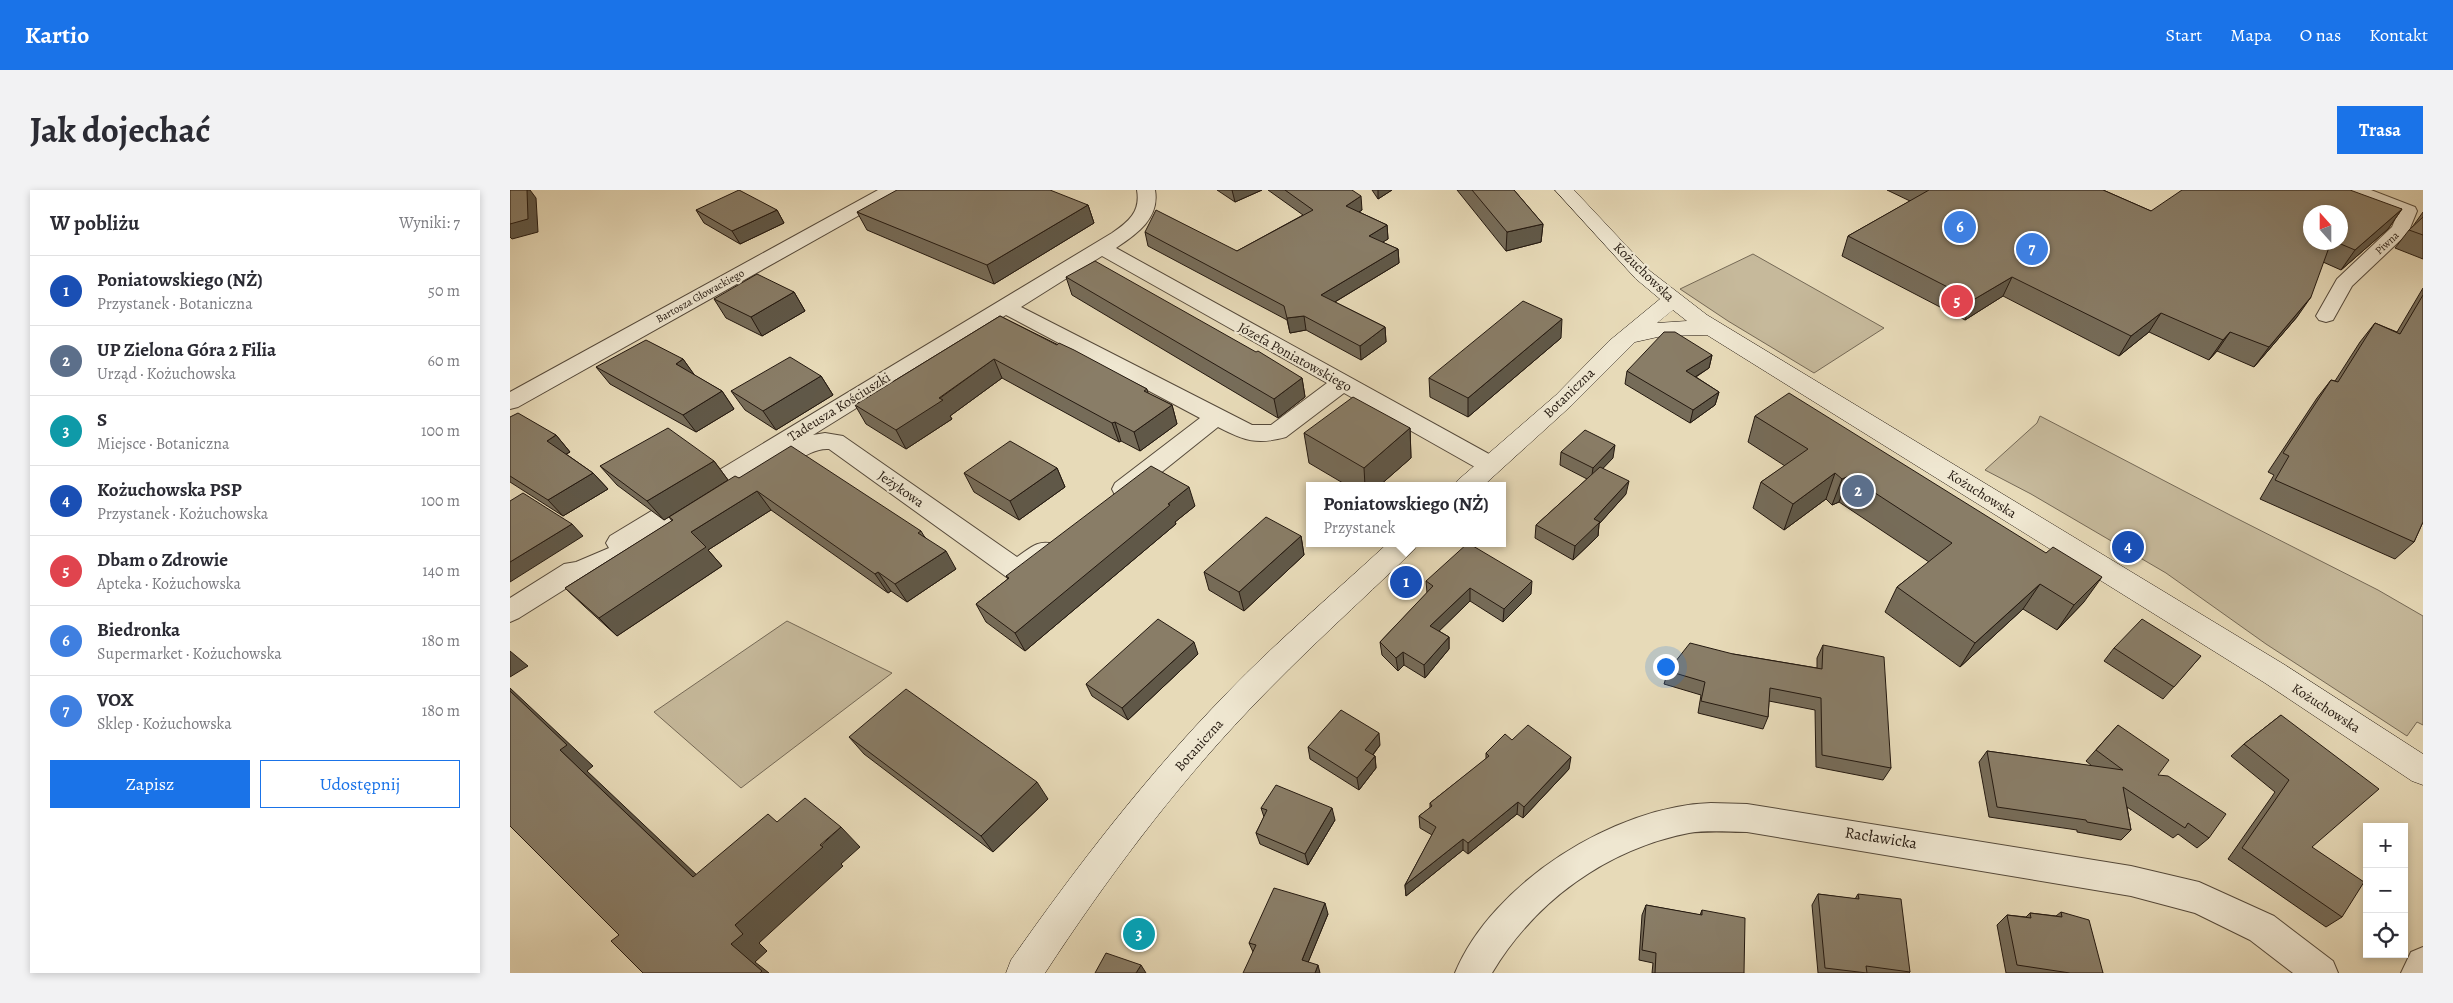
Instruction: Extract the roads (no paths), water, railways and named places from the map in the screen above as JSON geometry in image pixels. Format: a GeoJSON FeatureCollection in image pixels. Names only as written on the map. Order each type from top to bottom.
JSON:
{"type":"FeatureCollection","features":[{"type":"Feature","properties":{"kind":"main road","name":"Kożuchowska"},"geometry":{"type":"LineString","coordinates":[[1564,190],[1643,275],[1672,300],[1712,328],[2251,659],[2423,770]]}},
{"type":"Feature","properties":{"kind":"main road","name":"Botaniczna"},"geometry":{"type":"LineString","coordinates":[[1471,482],[1564,400],[1624,339],[1672,300]]}},
{"type":"Feature","properties":{"kind":"main road"},"geometry":{"type":"LineString","coordinates":[[1624,339],[1648,331],[1676,327],[1712,328]]}},
{"type":"Feature","properties":{"kind":"main road","name":"Botaniczna"},"geometry":{"type":"LineString","coordinates":[[1024,973],[1136,818],[1199,743],[1272,667],[1401,547]]}},
{"type":"Feature","properties":{"kind":"street","name":"Bartosza Głowackiego"},"geometry":{"type":"LineString","coordinates":[[510,402],[890,190]]}},
{"type":"Feature","properties":{"kind":"street","name":"Tadeusza Kościuszki"},"geometry":{"type":"LineString","coordinates":[[510,611],[1004,306],[1102,248],[1135,225],[1144,215],[1149,197],[1146,190]]}},
{"type":"Feature","properties":{"kind":"street","name":"Piwna"},"geometry":{"type":"LineString","coordinates":[[2326,316],[2344,283],[2401,229],[2408,210],[2355,190]]}},
{"type":"Feature","properties":{"kind":"street","name":"Józefa Poniatowskiego"},"geometry":{"type":"LineString","coordinates":[[1102,248],[1490,464]]}},
{"type":"Feature","properties":{"kind":"street"},"geometry":{"type":"LineString","coordinates":[[1004,306],[1248,433],[1265,434],[1278,431],[1342,383]]}},
{"type":"Feature","properties":{"kind":"street"},"geometry":{"type":"LineString","coordinates":[[1109,500],[1216,417]]}},
{"type":"Feature","properties":{"kind":"street","name":"Jeżykowa"},"geometry":{"type":"LineString","coordinates":[[558,580],[657,539],[799,449],[822,440],[835,442],[1017,571],[1063,536]]}},
{"type":"Feature","properties":{"kind":"street","name":"Racławicka"},"geometry":{"type":"LineString","coordinates":[[1472,973],[1482,955],[1507,922],[1533,895],[1562,872],[1595,852],[1630,837],[1691,819],[1747,818],[2122,879],[2199,898],[2262,928],[2321,973]]}},
{"type":"Feature","properties":{"kind":"street"},"geometry":{"type":"LineString","coordinates":[[2418,973],[2423,964]]}},
{"type":"Feature","properties":{"kind":"place","name":"Biedronka"},"geometry":{"type":"Point","coordinates":[1960,227]}},
{"type":"Feature","properties":{"kind":"place","name":"VOX"},"geometry":{"type":"Point","coordinates":[2032,249]}},
{"type":"Feature","properties":{"kind":"place","name":"Dbam o Zdrowie"},"geometry":{"type":"Point","coordinates":[1957,301]}},
{"type":"Feature","properties":{"kind":"place","name":"UP Zielona Góra 2 Filia"},"geometry":{"type":"Point","coordinates":[1858,491]}},
{"type":"Feature","properties":{"kind":"place","name":"Kożuchowska PSP"},"geometry":{"type":"Point","coordinates":[2128,547]}},
{"type":"Feature","properties":{"kind":"place","name":"Poniatowskiego (NŻ)"},"geometry":{"type":"Point","coordinates":[1406,582]}},
{"type":"Feature","properties":{"kind":"place","name":"S"},"geometry":{"type":"Point","coordinates":[1139,934]}}]}
